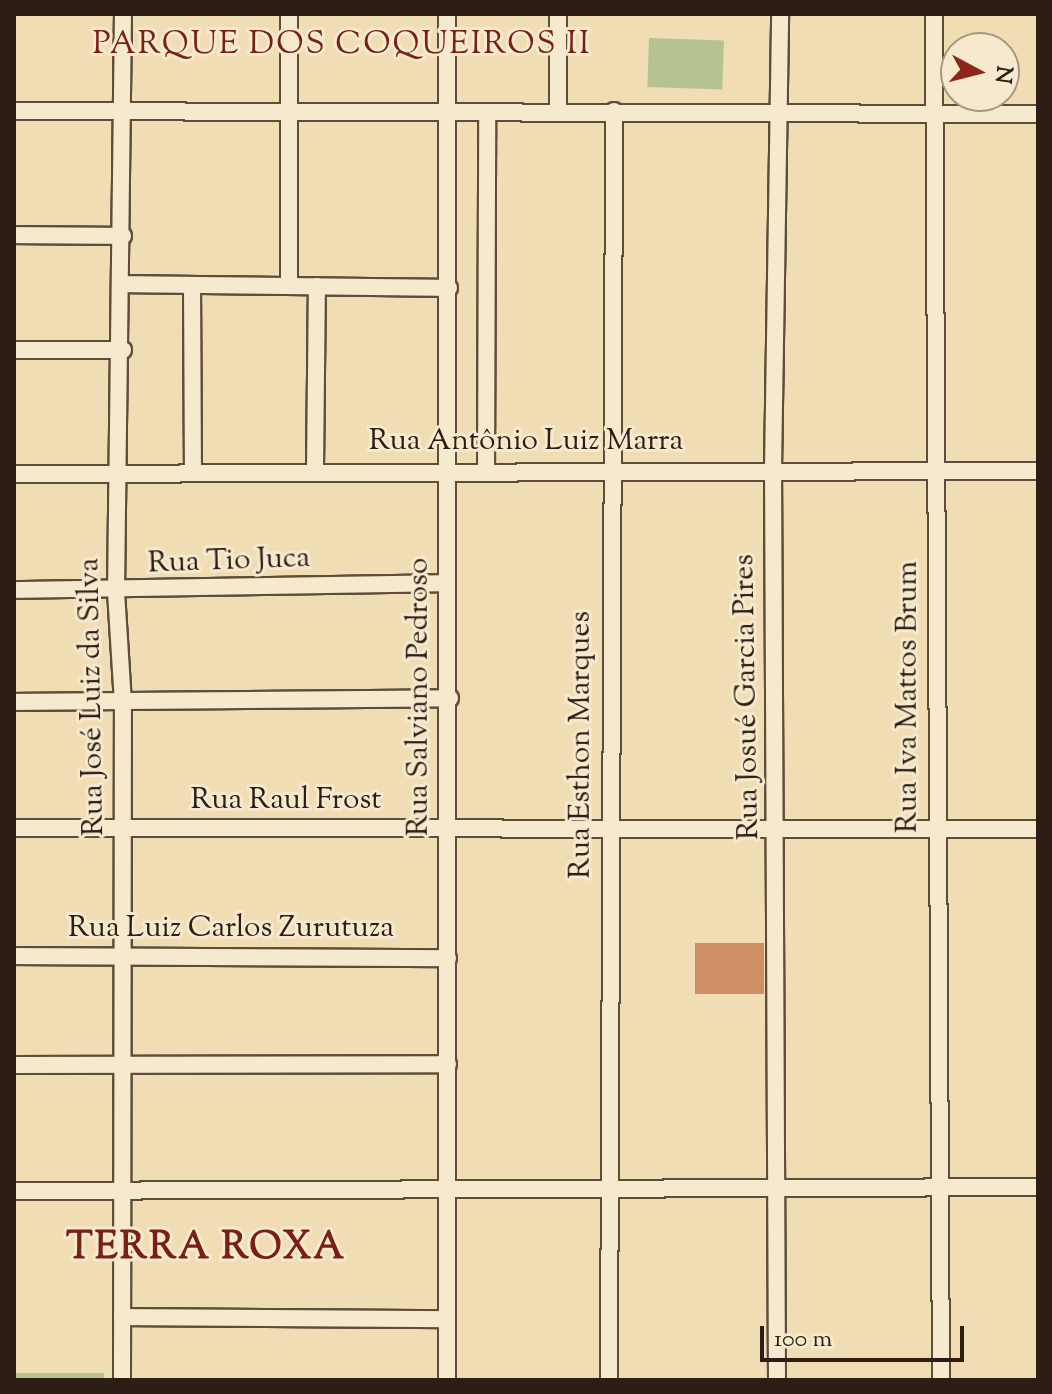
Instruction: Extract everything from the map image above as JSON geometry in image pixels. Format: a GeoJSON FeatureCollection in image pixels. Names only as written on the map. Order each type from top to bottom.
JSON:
{"type":"FeatureCollection","features":[{"type":"Feature","properties":{"kind":"street","name":"Rua José Luiz da Silva"},"geometry":{"type":"LineString","coordinates":[[122,1380],[123,703],[116,593],[123,350],[123,14]]}},
{"type":"Feature","properties":{"kind":"street"},"geometry":{"type":"LineString","coordinates":[[289,14],[289,286]]}},
{"type":"Feature","properties":{"kind":"street","name":"Rua Salviano Pedroso"},"geometry":{"type":"LineString","coordinates":[[447,14],[447,583],[450,698],[447,1380]]}},
{"type":"Feature","properties":{"kind":"street"},"geometry":{"type":"LineString","coordinates":[[558,14],[558,111]]}},
{"type":"Feature","properties":{"kind":"street","name":"Rua Josué Garcia Pires"},"geometry":{"type":"LineString","coordinates":[[777,1380],[779,829],[773,469],[781,113],[780,14]]}},
{"type":"Feature","properties":{"kind":"street","name":"Rua Iva Mattos Brum"},"geometry":{"type":"LineString","coordinates":[[934,14],[941,1380]]}},
{"type":"Feature","properties":{"kind":"street"},"geometry":{"type":"LineString","coordinates":[[14,111],[1038,114]]}},
{"type":"Feature","properties":{"kind":"street","name":"Rua Esthon Marques"},"geometry":{"type":"LineString","coordinates":[[609,1380],[608,471],[614,111]]}},
{"type":"Feature","properties":{"kind":"street"},"geometry":{"type":"LineString","coordinates":[[486,472],[487,112]]}},
{"type":"Feature","properties":{"kind":"street"},"geometry":{"type":"LineString","coordinates":[[14,235],[123,236]]}},
{"type":"Feature","properties":{"kind":"street"},"geometry":{"type":"LineString","coordinates":[[123,284],[449,288]]}},
{"type":"Feature","properties":{"kind":"street"},"geometry":{"type":"LineString","coordinates":[[192,285],[193,473]]}},
{"type":"Feature","properties":{"kind":"street"},"geometry":{"type":"LineString","coordinates":[[315,469],[317,286]]}},
{"type":"Feature","properties":{"kind":"street"},"geometry":{"type":"LineString","coordinates":[[14,350],[123,350]]}},
{"type":"Feature","properties":{"kind":"street","name":"Rua Antônio Luiz Marra"},"geometry":{"type":"LineString","coordinates":[[14,474],[315,469],[448,472],[773,469],[1038,471]]}},
{"type":"Feature","properties":{"kind":"street","name":"Rua Tio Juca"},"geometry":{"type":"LineString","coordinates":[[14,590],[116,593],[447,583]]}},
{"type":"Feature","properties":{"kind":"street"},"geometry":{"type":"LineString","coordinates":[[14,702],[450,698]]}},
{"type":"Feature","properties":{"kind":"street","name":"Rua Raul Frost"},"geometry":{"type":"LineString","coordinates":[[14,828],[448,829],[610,833],[779,829],[1038,829]]}},
{"type":"Feature","properties":{"kind":"street","name":"Rua Luiz Carlos Zurutuza"},"geometry":{"type":"LineString","coordinates":[[14,956],[448,958]]}},
{"type":"Feature","properties":{"kind":"street"},"geometry":{"type":"LineString","coordinates":[[14,1065],[448,1064]]}},
{"type":"Feature","properties":{"kind":"street"},"geometry":{"type":"LineString","coordinates":[[14,1191],[1038,1187]]}},
{"type":"Feature","properties":{"kind":"street"},"geometry":{"type":"LineString","coordinates":[[122,1317],[447,1319]]}},
{"type":"Feature","properties":{"kind":"green space"},"geometry":{"type":"Polygon","coordinates":[[[649,38],[724,41],[722,90],[647,87],[649,38]]]}},
{"type":"Feature","properties":{"kind":"green space"},"geometry":{"type":"Polygon","coordinates":[[[14,1373],[104,1373],[104,1380],[14,1380],[14,1373]]]}},
{"type":"Feature","properties":{"kind":"building"},"geometry":{"type":"Polygon","coordinates":[[[695,943],[764,943],[764,994],[695,994],[695,943]]]}},
{"type":"Feature","properties":{"kind":"district","name":"PARQUE DOS COQUEIROS II"},"geometry":{"type":"Point","coordinates":[342,45]}},
{"type":"Feature","properties":{"kind":"district","name":"TERRA ROXA"},"geometry":{"type":"Point","coordinates":[206,1250]}}]}
